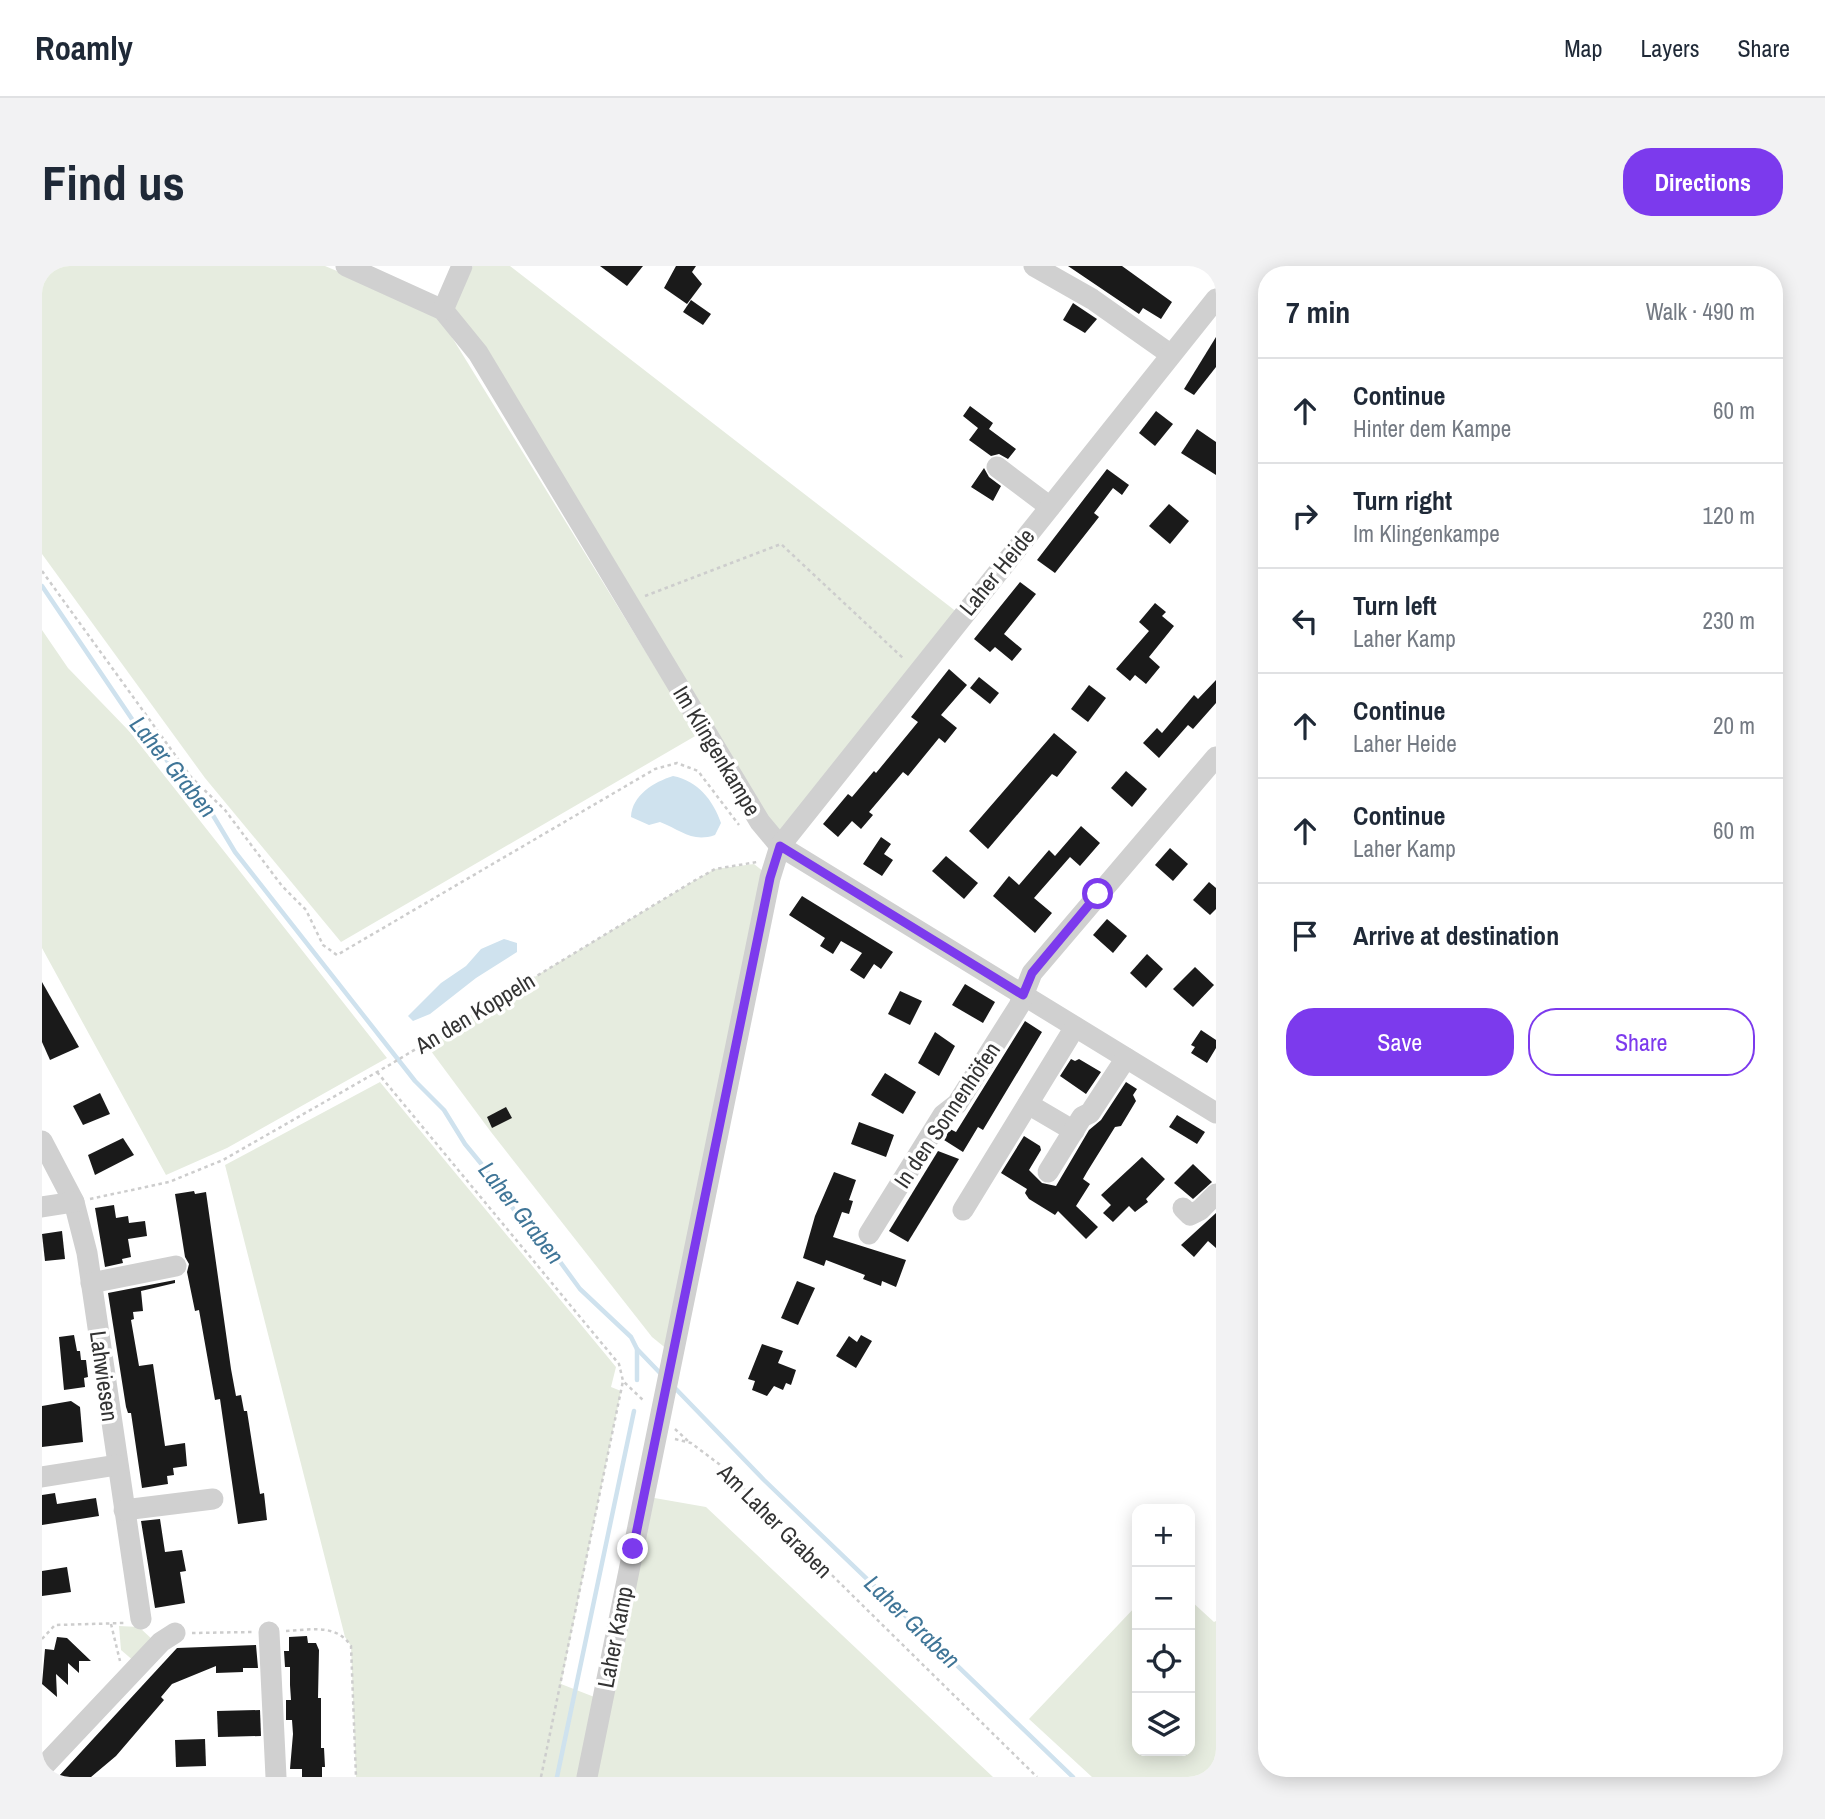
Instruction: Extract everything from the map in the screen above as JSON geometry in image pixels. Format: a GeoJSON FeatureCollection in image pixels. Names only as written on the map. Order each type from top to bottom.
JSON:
{"type":"FeatureCollection","features":[{"type":"Feature","properties":{"kind":"street","name":"Im Klingenkampe"},"geometry":{"type":"LineString","coordinates":[[346,266],[443,310],[478,354],[760,822],[780,846],[1216,1113]]}},
{"type":"Feature","properties":{"kind":"street"},"geometry":{"type":"LineString","coordinates":[[443,310],[462,266]]}},
{"type":"Feature","properties":{"kind":"street"},"geometry":{"type":"LineString","coordinates":[[1034,266],[1092,299],[1170,355]]}},
{"type":"Feature","properties":{"kind":"street","name":"Laher Heide"},"geometry":{"type":"LineString","coordinates":[[780,846],[1215,301]]}},
{"type":"Feature","properties":{"kind":"street"},"geometry":{"type":"LineString","coordinates":[[997,467],[1049,507]]}},
{"type":"Feature","properties":{"kind":"street","name":"In den Sonnenhöfen"},"geometry":{"type":"LineString","coordinates":[[870,1234],[943,1115],[957,1104],[1023,995],[1032,973],[1216,757]]}},
{"type":"Feature","properties":{"kind":"street"},"geometry":{"type":"LineString","coordinates":[[662,1407],[770,878],[780,846]]}},
{"type":"Feature","properties":{"kind":"street"},"geometry":{"type":"LineString","coordinates":[[963,1210],[1075,1027]]}},
{"type":"Feature","properties":{"kind":"street"},"geometry":{"type":"LineString","coordinates":[[1048,1172],[1082,1116],[1090,1113],[1126,1058]]}},
{"type":"Feature","properties":{"kind":"street"},"geometry":{"type":"LineString","coordinates":[[1028,1104],[1074,1131]]}},
{"type":"Feature","properties":{"kind":"street","name":"Lahwiesen"},"geometry":{"type":"LineString","coordinates":[[42,1141],[74,1202],[91,1283],[124,1510],[136,1621]]}},
{"type":"Feature","properties":{"kind":"street"},"geometry":{"type":"LineString","coordinates":[[1183,1208],[1190,1215],[1200,1210],[1216,1194]]}},
{"type":"Feature","properties":{"kind":"street"},"geometry":{"type":"LineString","coordinates":[[42,1207],[74,1202]]}},
{"type":"Feature","properties":{"kind":"street"},"geometry":{"type":"LineString","coordinates":[[91,1283],[176,1266]]}},
{"type":"Feature","properties":{"kind":"street","name":"Laher Kamp"},"geometry":{"type":"LineString","coordinates":[[587,1777],[662,1407]]}},
{"type":"Feature","properties":{"kind":"street"},"geometry":{"type":"LineString","coordinates":[[42,1477],[117,1465]]}},
{"type":"Feature","properties":{"kind":"street"},"geometry":{"type":"LineString","coordinates":[[124,1510],[213,1499]]}},
{"type":"Feature","properties":{"kind":"street"},"geometry":{"type":"LineString","coordinates":[[269,1632],[276,1777]]}},
{"type":"Feature","properties":{"kind":"street"},"geometry":{"type":"LineString","coordinates":[[42,1768],[161,1642],[175,1633]]}},
{"type":"Feature","properties":{"kind":"path"},"geometry":{"type":"LineString","coordinates":[[628,602],[781,544],[918,672]]}},
{"type":"Feature","properties":{"kind":"path"},"geometry":{"type":"LineString","coordinates":[[42,571],[191,778],[225,810],[282,886],[306,910],[323,945],[337,955],[655,769],[677,762],[698,771],[739,825]]}},
{"type":"Feature","properties":{"kind":"path","name":"An den Koppeln"},"geometry":{"type":"LineString","coordinates":[[74,1202],[169,1182],[223,1160],[377,1072],[715,869],[754,864],[780,846]]}},
{"type":"Feature","properties":{"kind":"path"},"geometry":{"type":"LineString","coordinates":[[377,1072],[619,1364],[623,1381],[541,1777]]}},
{"type":"Feature","properties":{"kind":"path"},"geometry":{"type":"LineString","coordinates":[[623,1381],[662,1407]]}},
{"type":"Feature","properties":{"kind":"path","name":"Am Laher Graben"},"geometry":{"type":"LineString","coordinates":[[691,1443],[719,1464],[1037,1777]]}},
{"type":"Feature","properties":{"kind":"path"},"geometry":{"type":"LineString","coordinates":[[42,1639],[55,1625],[136,1621]]}},
{"type":"Feature","properties":{"kind":"path"},"geometry":{"type":"LineString","coordinates":[[111,1623],[117,1658],[132,1673]]}},
{"type":"Feature","properties":{"kind":"path"},"geometry":{"type":"LineString","coordinates":[[175,1633],[331,1629],[345,1637],[351,1646],[356,1777]]}},
{"type":"Feature","properties":{"kind":"shaded area"},"geometry":{"type":"Polygon","coordinates":[[[42,266],[325,266],[437,313],[697,735],[341,942],[205,778],[42,554],[42,266]]]}},
{"type":"Feature","properties":{"kind":"shaded area"},"geometry":{"type":"Polygon","coordinates":[[[473,266],[510,266],[962,616],[780,846],[452,310],[473,266]]]}},
{"type":"Feature","properties":{"kind":"shaded area"},"geometry":{"type":"Polygon","coordinates":[[[42,630],[68,668],[130,732],[387,1058],[227,1148],[166,1175],[42,948],[42,630]]]}},
{"type":"Feature","properties":{"kind":"shaded area"},"geometry":{"type":"Polygon","coordinates":[[[754,864],[764,872],[668,1350],[652,1337],[491,1132],[425,1043],[715,869],[754,864]]]}},
{"type":"Feature","properties":{"kind":"shaded area"},"geometry":{"type":"Polygon","coordinates":[[[380,1082],[616,1367],[611,1387],[621,1391],[561,1684],[602,1700],[643,1496],[706,1507],[993,1777],[356,1777],[351,1646],[345,1637],[225,1165],[380,1082]]]}},
{"type":"Feature","properties":{"kind":"shaded area"},"geometry":{"type":"Polygon","coordinates":[[[1195,1605],[1216,1621],[1216,1777],[1092,1777],[1029,1719],[1132,1610],[1132,1756],[1195,1756],[1195,1605]]]}},
{"type":"Feature","properties":{"kind":"shaded area"},"geometry":{"type":"Polygon","coordinates":[[[119,1626],[139,1627],[155,1642],[135,1662],[121,1650],[119,1626]]]}},
{"type":"Feature","properties":{"kind":"water"},"geometry":{"type":"Polygon","coordinates":[[[673,776],[690,782],[709,799],[721,823],[715,835],[693,837],[660,822],[649,825],[631,817],[635,802],[645,790],[673,776]]]}},
{"type":"Feature","properties":{"kind":"water"},"geometry":{"type":"Polygon","coordinates":[[[504,939],[517,943],[517,952],[476,978],[430,1014],[413,1021],[408,1016],[441,983],[466,966],[481,949],[504,939]]]}},
{"type":"Feature","properties":{"kind":"building"},"geometry":{"type":"Polygon","coordinates":[[[600,266],[643,266],[627,286],[600,266]]]}},
{"type":"Feature","properties":{"kind":"building"},"geometry":{"type":"Polygon","coordinates":[[[676,266],[696,266],[692,272],[702,284],[687,304],[664,288],[676,266]]]}},
{"type":"Feature","properties":{"kind":"building"},"geometry":{"type":"Polygon","coordinates":[[[1068,266],[1122,266],[1172,302],[1161,319],[1143,308],[1139,314],[1068,266]]]}},
{"type":"Feature","properties":{"kind":"building"},"geometry":{"type":"Polygon","coordinates":[[[691,300],[711,314],[703,325],[683,312],[691,300]]]}},
{"type":"Feature","properties":{"kind":"building"},"geometry":{"type":"Polygon","coordinates":[[[1073,303],[1097,319],[1085,333],[1063,320],[1073,303]]]}},
{"type":"Feature","properties":{"kind":"building"},"geometry":{"type":"Polygon","coordinates":[[[1216,337],[1216,367],[1194,395],[1184,389],[1216,337]]]}},
{"type":"Feature","properties":{"kind":"building"},"geometry":{"type":"Polygon","coordinates":[[[970,406],[993,423],[989,429],[1016,449],[1008,459],[999,454],[991,456],[969,440],[978,428],[963,416],[970,406]]]}},
{"type":"Feature","properties":{"kind":"building"},"geometry":{"type":"Polygon","coordinates":[[[1156,411],[1173,424],[1155,446],[1139,433],[1156,411]]]}},
{"type":"Feature","properties":{"kind":"building"},"geometry":{"type":"Polygon","coordinates":[[[1197,429],[1216,442],[1216,475],[1181,453],[1197,429]]]}},
{"type":"Feature","properties":{"kind":"building"},"geometry":{"type":"Polygon","coordinates":[[[984,468],[989,477],[1001,486],[993,501],[971,487],[984,468]]]}},
{"type":"Feature","properties":{"kind":"building"},"geometry":{"type":"Polygon","coordinates":[[[1107,469],[1129,485],[1122,495],[1113,488],[1094,513],[1099,517],[1055,573],[1037,560],[1107,469]]]}},
{"type":"Feature","properties":{"kind":"building"},"geometry":{"type":"Polygon","coordinates":[[[1169,504],[1189,521],[1170,544],[1149,526],[1169,504]]]}},
{"type":"Feature","properties":{"kind":"building"},"geometry":{"type":"Polygon","coordinates":[[[1020,582],[1036,594],[1004,634],[1022,649],[1012,661],[995,647],[990,652],[974,639],[1020,582]]]}},
{"type":"Feature","properties":{"kind":"building"},"geometry":{"type":"Polygon","coordinates":[[[1155,603],[1166,612],[1162,616],[1174,626],[1149,657],[1160,667],[1146,684],[1135,675],[1130,681],[1116,669],[1149,631],[1139,622],[1155,603]]]}},
{"type":"Feature","properties":{"kind":"building"},"geometry":{"type":"Polygon","coordinates":[[[949,669],[967,685],[941,715],[957,728],[945,743],[939,738],[908,776],[903,772],[869,812],[873,815],[861,829],[852,821],[838,837],[823,824],[848,794],[852,797],[874,771],[876,773],[918,722],[911,717],[949,669]]]}},
{"type":"Feature","properties":{"kind":"building"},"geometry":{"type":"Polygon","coordinates":[[[979,677],[999,693],[990,704],[970,688],[979,677]]]}},
{"type":"Feature","properties":{"kind":"building"},"geometry":{"type":"Polygon","coordinates":[[[1216,680],[1216,703],[1193,729],[1188,725],[1159,758],[1143,743],[1157,728],[1162,733],[1194,695],[1198,699],[1216,680]]]}},
{"type":"Feature","properties":{"kind":"building"},"geometry":{"type":"Polygon","coordinates":[[[1089,685],[1106,698],[1088,722],[1071,709],[1089,685]]]}},
{"type":"Feature","properties":{"kind":"building"},"geometry":{"type":"Polygon","coordinates":[[[1054,733],[1077,752],[1057,777],[1052,774],[988,849],[969,831],[1054,733]]]}},
{"type":"Feature","properties":{"kind":"building"},"geometry":{"type":"Polygon","coordinates":[[[1126,771],[1147,789],[1132,807],[1111,788],[1126,771]]]}},
{"type":"Feature","properties":{"kind":"building"},"geometry":{"type":"Polygon","coordinates":[[[1081,826],[1100,843],[1080,866],[1070,857],[1034,898],[1052,913],[1035,933],[993,896],[1009,876],[1019,885],[1049,850],[1055,856],[1081,826]]]}},
{"type":"Feature","properties":{"kind":"building"},"geometry":{"type":"Polygon","coordinates":[[[881,837],[891,844],[884,854],[893,860],[882,876],[863,864],[881,837]]]}},
{"type":"Feature","properties":{"kind":"building"},"geometry":{"type":"Polygon","coordinates":[[[1170,848],[1188,864],[1173,881],[1155,865],[1170,848]]]}},
{"type":"Feature","properties":{"kind":"building"},"geometry":{"type":"Polygon","coordinates":[[[946,856],[978,883],[964,899],[932,871],[946,856]]]}},
{"type":"Feature","properties":{"kind":"building"},"geometry":{"type":"Polygon","coordinates":[[[1209,882],[1216,888],[1216,909],[1210,915],[1193,900],[1209,882]]]}},
{"type":"Feature","properties":{"kind":"building"},"geometry":{"type":"Polygon","coordinates":[[[802,896],[893,952],[881,969],[874,964],[864,979],[850,970],[862,953],[841,941],[833,954],[820,946],[825,938],[789,915],[802,896]]]}},
{"type":"Feature","properties":{"kind":"building"},"geometry":{"type":"Polygon","coordinates":[[[1107,919],[1127,936],[1113,953],[1093,935],[1107,919]]]}},
{"type":"Feature","properties":{"kind":"building"},"geometry":{"type":"Polygon","coordinates":[[[1147,954],[1163,969],[1146,988],[1130,973],[1147,954]]]}},
{"type":"Feature","properties":{"kind":"building"},"geometry":{"type":"Polygon","coordinates":[[[1195,967],[1214,985],[1193,1007],[1173,989],[1195,967]]]}},
{"type":"Feature","properties":{"kind":"building"},"geometry":{"type":"Polygon","coordinates":[[[42,982],[79,1047],[50,1060],[42,1042],[42,982]]]}},
{"type":"Feature","properties":{"kind":"building"},"geometry":{"type":"Polygon","coordinates":[[[965,984],[995,1002],[983,1023],[952,1005],[965,984]]]}},
{"type":"Feature","properties":{"kind":"building"},"geometry":{"type":"Polygon","coordinates":[[[900,991],[922,1001],[910,1025],[888,1014],[900,991]]]}},
{"type":"Feature","properties":{"kind":"building"},"geometry":{"type":"Polygon","coordinates":[[[1025,1021],[1042,1032],[983,1130],[978,1127],[963,1152],[944,1140],[950,1129],[956,1132],[1025,1021]]]}},
{"type":"Feature","properties":{"kind":"building"},"geometry":{"type":"Polygon","coordinates":[[[1201,1030],[1216,1040],[1216,1048],[1207,1063],[1191,1053],[1195,1047],[1191,1045],[1201,1030]]]}},
{"type":"Feature","properties":{"kind":"building"},"geometry":{"type":"Polygon","coordinates":[[[935,1032],[955,1046],[939,1076],[918,1063],[935,1032]]]}},
{"type":"Feature","properties":{"kind":"building"},"geometry":{"type":"Polygon","coordinates":[[[1071,1059],[1079,1059],[1101,1072],[1086,1094],[1060,1076],[1071,1059]]]}},
{"type":"Feature","properties":{"kind":"building"},"geometry":{"type":"Polygon","coordinates":[[[885,1073],[916,1092],[903,1114],[871,1095],[885,1073]]]}},
{"type":"Feature","properties":{"kind":"building"},"geometry":{"type":"Polygon","coordinates":[[[1126,1082],[1137,1089],[1133,1095],[1136,1101],[1121,1126],[1115,1127],[1083,1179],[1090,1184],[1076,1206],[1098,1227],[1086,1239],[1058,1211],[1055,1215],[1029,1199],[1025,1193],[1027,1189],[1001,1173],[1024,1136],[1040,1146],[1041,1150],[1029,1170],[1042,1183],[1056,1186],[1089,1130],[1101,1120],[1126,1082]]]}},
{"type":"Feature","properties":{"kind":"building"},"geometry":{"type":"Polygon","coordinates":[[[100,1093],[110,1114],[83,1125],[73,1106],[100,1093]]]}},
{"type":"Feature","properties":{"kind":"building"},"geometry":{"type":"Polygon","coordinates":[[[506,1107],[512,1118],[492,1128],[487,1117],[506,1107]]]}},
{"type":"Feature","properties":{"kind":"building"},"geometry":{"type":"Polygon","coordinates":[[[1177,1115],[1205,1132],[1197,1144],[1169,1127],[1177,1115]]]}},
{"type":"Feature","properties":{"kind":"building"},"geometry":{"type":"Polygon","coordinates":[[[859,1122],[894,1135],[886,1157],[851,1144],[859,1122]]]}},
{"type":"Feature","properties":{"kind":"building"},"geometry":{"type":"Polygon","coordinates":[[[123,1138],[134,1155],[95,1175],[88,1155],[123,1138]]]}},
{"type":"Feature","properties":{"kind":"building"},"geometry":{"type":"Polygon","coordinates":[[[938,1151],[959,1159],[908,1242],[889,1231],[938,1151]]]}},
{"type":"Feature","properties":{"kind":"building"},"geometry":{"type":"Polygon","coordinates":[[[1142,1157],[1165,1179],[1146,1199],[1148,1202],[1135,1212],[1129,1206],[1113,1222],[1103,1213],[1111,1205],[1101,1195],[1142,1157]]]}},
{"type":"Feature","properties":{"kind":"building"},"geometry":{"type":"Polygon","coordinates":[[[1193,1164],[1212,1182],[1193,1199],[1174,1183],[1193,1164]]]}},
{"type":"Feature","properties":{"kind":"building"},"geometry":{"type":"Polygon","coordinates":[[[834,1172],[856,1180],[849,1200],[853,1201],[849,1214],[842,1212],[833,1237],[906,1260],[896,1287],[882,1281],[881,1286],[863,1279],[865,1275],[826,1260],[824,1266],[803,1258],[815,1216],[834,1172]]]}},
{"type":"Feature","properties":{"kind":"building"},"geometry":{"type":"Polygon","coordinates":[[[194,1191],[195,1194],[206,1192],[236,1396],[241,1395],[244,1411],[247,1411],[260,1494],[264,1493],[267,1520],[238,1524],[220,1399],[215,1400],[199,1310],[195,1311],[175,1194],[194,1191]]]}},
{"type":"Feature","properties":{"kind":"building"},"geometry":{"type":"Polygon","coordinates":[[[114,1205],[116,1218],[128,1216],[129,1223],[145,1221],[147,1236],[128,1239],[131,1257],[122,1259],[123,1263],[105,1267],[95,1208],[114,1205]]]}},
{"type":"Feature","properties":{"kind":"building"},"geometry":{"type":"Polygon","coordinates":[[[1216,1213],[1216,1248],[1208,1241],[1194,1257],[1181,1245],[1216,1213]]]}},
{"type":"Feature","properties":{"kind":"building"},"geometry":{"type":"Polygon","coordinates":[[[62,1231],[65,1259],[45,1261],[42,1234],[62,1231]]]}},
{"type":"Feature","properties":{"kind":"building"},"geometry":{"type":"Polygon","coordinates":[[[175,1280],[175,1283],[141,1291],[143,1311],[133,1312],[134,1319],[131,1320],[139,1366],[153,1364],[165,1446],[185,1443],[187,1466],[173,1468],[174,1475],[167,1476],[168,1484],[142,1488],[108,1293],[175,1280]]]}},
{"type":"Feature","properties":{"kind":"building"},"geometry":{"type":"Polygon","coordinates":[[[797,1281],[815,1288],[798,1325],[781,1318],[797,1281]]]}},
{"type":"Feature","properties":{"kind":"building"},"geometry":{"type":"Polygon","coordinates":[[[74,1335],[81,1360],[86,1360],[88,1377],[84,1378],[85,1387],[64,1390],[59,1337],[74,1335]]]}},
{"type":"Feature","properties":{"kind":"building"},"geometry":{"type":"Polygon","coordinates":[[[861,1335],[872,1341],[856,1368],[836,1356],[849,1336],[857,1342],[861,1335]]]}},
{"type":"Feature","properties":{"kind":"building"},"geometry":{"type":"Polygon","coordinates":[[[762,1344],[783,1351],[778,1363],[796,1370],[791,1385],[786,1383],[783,1390],[774,1386],[767,1396],[752,1390],[755,1381],[748,1379],[762,1344]]]}},
{"type":"Feature","properties":{"kind":"building"},"geometry":{"type":"Polygon","coordinates":[[[71,1401],[80,1407],[83,1442],[42,1447],[42,1406],[71,1401]]]}},
{"type":"Feature","properties":{"kind":"building"},"geometry":{"type":"Polygon","coordinates":[[[55,1493],[57,1504],[96,1498],[99,1516],[42,1525],[42,1495],[55,1493]]]}},
{"type":"Feature","properties":{"kind":"building"},"geometry":{"type":"Polygon","coordinates":[[[160,1519],[165,1552],[182,1550],[186,1571],[180,1572],[185,1603],[155,1608],[141,1521],[160,1519]]]}},
{"type":"Feature","properties":{"kind":"building"},"geometry":{"type":"Polygon","coordinates":[[[67,1567],[71,1592],[42,1596],[42,1571],[67,1567]]]}},
{"type":"Feature","properties":{"kind":"building"},"geometry":{"type":"Polygon","coordinates":[[[307,1636],[308,1643],[316,1643],[319,1650],[318,1698],[321,1698],[321,1748],[324,1748],[325,1767],[322,1767],[322,1777],[302,1777],[302,1769],[290,1769],[293,1734],[292,1720],[286,1720],[286,1700],[291,1700],[290,1667],[285,1667],[284,1651],[289,1651],[289,1637],[307,1636]]]}},
{"type":"Feature","properties":{"kind":"building"},"geometry":{"type":"Polygon","coordinates":[[[57,1637],[67,1638],[91,1661],[79,1661],[79,1673],[68,1663],[68,1685],[56,1674],[57,1697],[42,1684],[45,1649],[54,1650],[57,1637]]]}},
{"type":"Feature","properties":{"kind":"building"},"geometry":{"type":"Polygon","coordinates":[[[256,1645],[258,1668],[243,1668],[243,1672],[216,1673],[216,1666],[172,1684],[161,1697],[164,1700],[116,1756],[91,1777],[58,1777],[177,1648],[256,1645]]]}},
{"type":"Feature","properties":{"kind":"building"},"geometry":{"type":"Polygon","coordinates":[[[260,1710],[261,1736],[218,1737],[217,1711],[260,1710]]]}},
{"type":"Feature","properties":{"kind":"building"},"geometry":{"type":"Polygon","coordinates":[[[205,1739],[206,1766],[176,1767],[175,1740],[205,1739]]]}},
{"type":"Feature","properties":{"kind":"waterway","name":"Laher Graben"},"geometry":{"type":"LineString","coordinates":[[42,586],[136,725],[153,741],[178,776],[202,797],[235,852],[415,1081],[444,1110],[465,1144],[521,1220],[550,1248],[580,1289],[631,1337],[637,1349],[662,1375]]}},
{"type":"Feature","properties":{"kind":"waterway"},"geometry":{"type":"LineString","coordinates":[[637,1349],[637,1380]]}},
{"type":"Feature","properties":{"kind":"waterway","name":"Laher Graben"},"geometry":{"type":"LineString","coordinates":[[673,1386],[764,1480],[1073,1777]]}},
{"type":"Feature","properties":{"kind":"waterway"},"geometry":{"type":"LineString","coordinates":[[557,1777],[634,1411]]}},
{"type":"Feature","properties":{"kind":"route"},"geometry":{"type":"LineString","coordinates":[[633,1549],[770,878],[780,846],[1023,995],[1032,973],[1098,894]]}}]}
